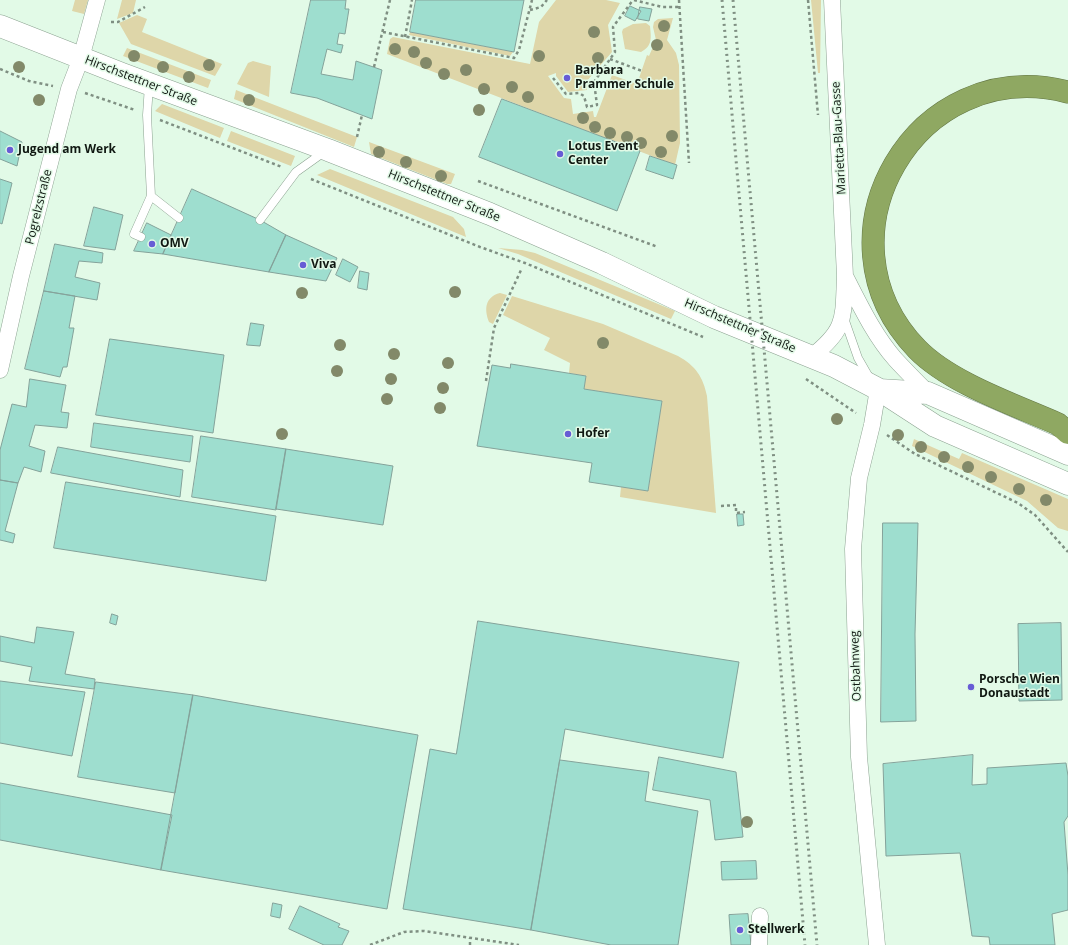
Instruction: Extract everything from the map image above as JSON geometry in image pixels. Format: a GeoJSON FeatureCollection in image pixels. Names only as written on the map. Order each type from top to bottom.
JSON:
{"type":"FeatureCollection","features":[{"type":"Feature","properties":{"kind":"highway"},"geometry":{"type":"LineString","coordinates":[[1068,92],[1039,87],[1000,89],[982,93],[962,102],[931,120],[903,150],[885,182],[875,221],[874,240],[877,271],[884,298],[893,317],[918,350],[937,366],[962,381],[1058,424],[1068,433]]}},
{"type":"Feature","properties":{"kind":"main road","name":"Hirschstettner Straße"},"geometry":{"type":"LineString","coordinates":[[0,26],[80,58],[328,150],[490,214],[602,263],[714,317],[811,356],[878,389],[935,426],[1068,484]]}},
{"type":"Feature","properties":{"kind":"main road","name":"Hirschstettner Straße"},"geometry":{"type":"LineString","coordinates":[[878,389],[928,393],[1068,454]]}},
{"type":"Feature","properties":{"kind":"street","name":"Pogrelzstraße"},"geometry":{"type":"LineString","coordinates":[[0,370],[21,276],[69,89],[97,0]]}},
{"type":"Feature","properties":{"kind":"street","name":"Marietta-Blau-Gasse"},"geometry":{"type":"LineString","coordinates":[[811,356],[831,340],[844,317],[845,276],[832,0]]}},
{"type":"Feature","properties":{"kind":"street","name":"Marietta-Blau-Gasse"},"geometry":{"type":"LineString","coordinates":[[845,276],[871,324],[884,344],[895,359],[928,393]]}},
{"type":"Feature","properties":{"kind":"street","name":"Ostbahnweg"},"geometry":{"type":"LineString","coordinates":[[877,945],[859,757],[853,549],[859,478],[872,425],[878,389]]}},
{"type":"Feature","properties":{"kind":"street"},"geometry":{"type":"LineString","coordinates":[[759,945],[760,916]]}},
{"type":"Feature","properties":{"kind":"lane"},"geometry":{"type":"LineString","coordinates":[[141,236],[134,234],[151,196],[147,115],[149,84]]}},
{"type":"Feature","properties":{"kind":"lane"},"geometry":{"type":"LineString","coordinates":[[260,220],[296,172],[328,150]]}},
{"type":"Feature","properties":{"kind":"lane"},"geometry":{"type":"LineString","coordinates":[[151,196],[179,218]]}},
{"type":"Feature","properties":{"kind":"lane","name":"Marietta-Blau-Gasse"},"geometry":{"type":"LineString","coordinates":[[844,317],[858,358],[878,389]]}},
{"type":"Feature","properties":{"kind":"path"},"geometry":{"type":"LineString","coordinates":[[374,67],[390,0]]}},
{"type":"Feature","properties":{"kind":"path"},"geometry":{"type":"LineString","coordinates":[[405,37],[412,0]]}},
{"type":"Feature","properties":{"kind":"path"},"geometry":{"type":"LineString","coordinates":[[382,32],[514,58],[519,50],[532,0]]}},
{"type":"Feature","properties":{"kind":"path"},"geometry":{"type":"LineString","coordinates":[[530,10],[540,7],[547,0]]}},
{"type":"Feature","properties":{"kind":"path"},"geometry":{"type":"LineString","coordinates":[[597,105],[594,82],[615,52],[613,27],[633,0],[655,6],[680,7]]}},
{"type":"Feature","properties":{"kind":"path"},"geometry":{"type":"LineString","coordinates":[[679,0],[689,163]]}},
{"type":"Feature","properties":{"kind":"path"},"geometry":{"type":"LineString","coordinates":[[111,22],[124,19],[145,7]]}},
{"type":"Feature","properties":{"kind":"path"},"geometry":{"type":"LineString","coordinates":[[610,59],[642,71]]}},
{"type":"Feature","properties":{"kind":"path"},"geometry":{"type":"LineString","coordinates":[[0,69],[29,81],[53,86]]}},
{"type":"Feature","properties":{"kind":"path"},"geometry":{"type":"LineString","coordinates":[[553,78],[566,94],[579,94],[584,96],[587,107],[601,104]]}},
{"type":"Feature","properties":{"kind":"path"},"geometry":{"type":"LineString","coordinates":[[83,92],[296,172],[480,247],[525,263],[707,338]]}},
{"type":"Feature","properties":{"kind":"path"},"geometry":{"type":"LineString","coordinates":[[357,137],[362,115]]}},
{"type":"Feature","properties":{"kind":"path"},"geometry":{"type":"LineString","coordinates":[[478,181],[658,247]]}},
{"type":"Feature","properties":{"kind":"path"},"geometry":{"type":"LineString","coordinates":[[486,381],[494,328],[522,268]]}},
{"type":"Feature","properties":{"kind":"path"},"geometry":{"type":"LineString","coordinates":[[802,377],[815,383],[861,417]]}},
{"type":"Feature","properties":{"kind":"path"},"geometry":{"type":"LineString","coordinates":[[885,434],[915,454],[1018,503],[1035,515],[1068,552]]}},
{"type":"Feature","properties":{"kind":"path"},"geometry":{"type":"LineString","coordinates":[[721,506],[736,505],[736,513],[739,514],[745,512]]}},
{"type":"Feature","properties":{"kind":"path"},"geometry":{"type":"LineString","coordinates":[[370,945],[404,932],[424,931],[519,945]]}},
{"type":"Feature","properties":{"kind":"path"},"geometry":{"type":"LineString","coordinates":[[470,938],[470,945]]}},
{"type":"Feature","properties":{"kind":"shaded area"},"geometry":{"type":"Polygon","coordinates":[[[75,0],[88,0],[84,14],[72,11],[75,0]]]}},
{"type":"Feature","properties":{"kind":"shaded area"},"geometry":{"type":"Polygon","coordinates":[[[122,0],[136,0],[133,13],[117,19],[122,0]]]}},
{"type":"Feature","properties":{"kind":"shaded area"},"geometry":{"type":"Polygon","coordinates":[[[556,0],[606,0],[620,3],[608,25],[612,52],[586,82],[587,90],[568,92],[556,76],[556,73],[548,76],[564,98],[571,99],[573,114],[593,111],[594,117],[596,117],[612,75],[637,84],[647,55],[649,56],[656,40],[653,27],[654,22],[658,19],[673,18],[667,40],[676,53],[679,65],[680,143],[675,165],[387,54],[390,39],[393,37],[530,64],[539,22],[556,0]]]}},
{"type":"Feature","properties":{"kind":"shaded area"},"geometry":{"type":"Polygon","coordinates":[[[811,0],[821,0],[820,73],[818,73],[811,0]]]}},
{"type":"Feature","properties":{"kind":"shaded area"},"geometry":{"type":"Polygon","coordinates":[[[137,15],[147,19],[142,32],[222,64],[215,76],[131,44],[119,23],[137,15]]]}},
{"type":"Feature","properties":{"kind":"shaded area"},"geometry":{"type":"Polygon","coordinates":[[[646,23],[650,26],[651,34],[648,47],[641,52],[625,49],[622,32],[623,29],[633,24],[646,23]]]}},
{"type":"Feature","properties":{"kind":"shaded area"},"geometry":{"type":"Polygon","coordinates":[[[410,32],[513,52],[510,56],[409,35],[410,32]]]}},
{"type":"Feature","properties":{"kind":"shaded area"},"geometry":{"type":"Polygon","coordinates":[[[127,48],[211,80],[208,88],[123,56],[127,48]]]}},
{"type":"Feature","properties":{"kind":"shaded area"},"geometry":{"type":"Polygon","coordinates":[[[253,61],[271,66],[269,97],[237,84],[248,63],[253,61]]]}},
{"type":"Feature","properties":{"kind":"shaded area"},"geometry":{"type":"Polygon","coordinates":[[[236,90],[357,137],[354,147],[234,99],[236,90]]]}},
{"type":"Feature","properties":{"kind":"shaded area"},"geometry":{"type":"Polygon","coordinates":[[[162,104],[224,128],[220,138],[155,111],[162,104]]]}},
{"type":"Feature","properties":{"kind":"shaded area"},"geometry":{"type":"Polygon","coordinates":[[[231,131],[295,156],[291,166],[227,141],[231,131]]]}},
{"type":"Feature","properties":{"kind":"shaded area"},"geometry":{"type":"Polygon","coordinates":[[[369,142],[455,174],[451,184],[447,184],[371,154],[369,142]]]}},
{"type":"Feature","properties":{"kind":"shaded area"},"geometry":{"type":"Polygon","coordinates":[[[330,169],[453,217],[464,229],[466,237],[317,175],[330,169]]]}},
{"type":"Feature","properties":{"kind":"shaded area"},"geometry":{"type":"Polygon","coordinates":[[[498,248],[522,250],[535,253],[675,311],[671,319],[518,254],[498,248]]]}},
{"type":"Feature","properties":{"kind":"shaded area"},"geometry":{"type":"Polygon","coordinates":[[[500,293],[507,295],[493,324],[489,322],[486,308],[491,297],[500,293]]]}},
{"type":"Feature","properties":{"kind":"shaded area"},"geometry":{"type":"Polygon","coordinates":[[[512,296],[603,324],[678,356],[694,368],[701,378],[707,396],[716,513],[620,497],[621,487],[648,491],[662,401],[584,389],[586,376],[569,373],[570,363],[544,350],[550,338],[503,315],[512,296]]]}},
{"type":"Feature","properties":{"kind":"shaded area"},"geometry":{"type":"Polygon","coordinates":[[[914,439],[959,459],[962,453],[1068,499],[1068,531],[1058,528],[1027,501],[912,446],[914,439]]]}},
{"type":"Feature","properties":{"kind":"building"},"geometry":{"type":"Polygon","coordinates":[[[311,0],[346,0],[345,9],[349,9],[345,34],[339,33],[337,44],[343,45],[341,53],[327,49],[321,74],[353,80],[356,61],[382,70],[372,119],[317,98],[291,93],[311,0]]]}},
{"type":"Feature","properties":{"kind":"building"},"geometry":{"type":"Polygon","coordinates":[[[416,0],[524,0],[514,52],[410,32],[416,0]]]}},
{"type":"Feature","properties":{"kind":"building"},"geometry":{"type":"Polygon","coordinates":[[[630,6],[641,11],[635,21],[625,16],[630,6]]]}},
{"type":"Feature","properties":{"kind":"building"},"geometry":{"type":"Polygon","coordinates":[[[640,7],[652,9],[649,21],[638,19],[640,7]]]}},
{"type":"Feature","properties":{"kind":"building","name":"Lotus Event Center"},"geometry":{"type":"Polygon","coordinates":[[[502,99],[640,151],[617,211],[479,157],[502,99]]]}},
{"type":"Feature","properties":{"kind":"building","name":"Jugend am Werk"},"geometry":{"type":"Polygon","coordinates":[[[0,131],[22,142],[17,166],[0,159],[0,131]]]}},
{"type":"Feature","properties":{"kind":"building"},"geometry":{"type":"Polygon","coordinates":[[[650,156],[677,165],[673,179],[646,170],[650,156]]]}},
{"type":"Feature","properties":{"kind":"building"},"geometry":{"type":"Polygon","coordinates":[[[0,179],[12,183],[2,224],[0,223],[0,179]]]}},
{"type":"Feature","properties":{"kind":"building"},"geometry":{"type":"Polygon","coordinates":[[[192,189],[260,220],[286,235],[269,272],[163,254],[192,189]]]}},
{"type":"Feature","properties":{"kind":"building"},"geometry":{"type":"Polygon","coordinates":[[[94,207],[123,215],[115,250],[84,246],[94,207]]]}},
{"type":"Feature","properties":{"kind":"building","name":"OMV"},"geometry":{"type":"Polygon","coordinates":[[[147,223],[171,235],[163,254],[134,251],[147,223]]]}},
{"type":"Feature","properties":{"kind":"building","name":"Viva"},"geometry":{"type":"Polygon","coordinates":[[[286,235],[337,258],[326,281],[269,272],[286,235]]]}},
{"type":"Feature","properties":{"kind":"building"},"geometry":{"type":"Polygon","coordinates":[[[55,244],[103,253],[102,263],[79,261],[75,277],[100,283],[97,300],[44,291],[55,244]]]}},
{"type":"Feature","properties":{"kind":"building"},"geometry":{"type":"Polygon","coordinates":[[[343,259],[358,267],[350,282],[336,275],[343,259]]]}},
{"type":"Feature","properties":{"kind":"building"},"geometry":{"type":"Polygon","coordinates":[[[360,271],[369,273],[367,290],[358,288],[360,271]]]}},
{"type":"Feature","properties":{"kind":"building"},"geometry":{"type":"Polygon","coordinates":[[[44,291],[75,296],[69,328],[74,328],[67,367],[63,367],[60,377],[25,369],[44,291]]]}},
{"type":"Feature","properties":{"kind":"building"},"geometry":{"type":"Polygon","coordinates":[[[251,323],[264,325],[260,346],[247,345],[251,323]]]}},
{"type":"Feature","properties":{"kind":"building"},"geometry":{"type":"Polygon","coordinates":[[[110,339],[224,355],[213,433],[96,415],[110,339]]]}},
{"type":"Feature","properties":{"kind":"building","name":"Hofer"},"geometry":{"type":"Polygon","coordinates":[[[511,364],[586,376],[584,389],[662,401],[648,491],[589,482],[592,463],[477,446],[492,365],[510,368],[511,364]]]}},
{"type":"Feature","properties":{"kind":"building"},"geometry":{"type":"Polygon","coordinates":[[[30,379],[66,385],[61,412],[69,413],[67,428],[35,425],[29,446],[45,451],[41,472],[24,467],[18,483],[0,480],[0,450],[12,404],[26,407],[30,379]]]}},
{"type":"Feature","properties":{"kind":"building"},"geometry":{"type":"Polygon","coordinates":[[[94,423],[193,436],[190,462],[91,447],[94,423]]]}},
{"type":"Feature","properties":{"kind":"building"},"geometry":{"type":"Polygon","coordinates":[[[201,436],[286,449],[276,510],[192,497],[201,436]]]}},
{"type":"Feature","properties":{"kind":"building"},"geometry":{"type":"Polygon","coordinates":[[[58,447],[183,470],[180,497],[51,473],[58,447]]]}},
{"type":"Feature","properties":{"kind":"building"},"geometry":{"type":"Polygon","coordinates":[[[286,449],[393,466],[383,525],[276,509],[286,449]]]}},
{"type":"Feature","properties":{"kind":"building"},"geometry":{"type":"Polygon","coordinates":[[[0,480],[18,483],[5,531],[15,534],[13,543],[0,540],[0,480]]]}},
{"type":"Feature","properties":{"kind":"building"},"geometry":{"type":"Polygon","coordinates":[[[66,482],[276,516],[266,581],[54,548],[66,482]]]}},
{"type":"Feature","properties":{"kind":"building"},"geometry":{"type":"Polygon","coordinates":[[[737,514],[743,514],[744,525],[738,526],[737,514]]]}},
{"type":"Feature","properties":{"kind":"building"},"geometry":{"type":"Polygon","coordinates":[[[883,523],[918,523],[915,634],[916,721],[881,722],[883,523]]]}},
{"type":"Feature","properties":{"kind":"building"},"geometry":{"type":"Polygon","coordinates":[[[112,614],[118,616],[116,625],[110,623],[112,614]]]}},
{"type":"Feature","properties":{"kind":"building"},"geometry":{"type":"Polygon","coordinates":[[[478,621],[739,662],[723,758],[565,729],[531,930],[403,909],[430,749],[456,754],[478,621]]]}},
{"type":"Feature","properties":{"kind":"building"},"geometry":{"type":"Polygon","coordinates":[[[1061,623],[1062,700],[1019,701],[1018,624],[1061,623]]]}},
{"type":"Feature","properties":{"kind":"building"},"geometry":{"type":"Polygon","coordinates":[[[37,627],[74,632],[65,674],[95,679],[94,689],[29,681],[32,667],[0,661],[0,636],[34,643],[37,627]]]}},
{"type":"Feature","properties":{"kind":"building"},"geometry":{"type":"Polygon","coordinates":[[[0,681],[85,692],[72,756],[0,743],[0,681]]]}},
{"type":"Feature","properties":{"kind":"building"},"geometry":{"type":"Polygon","coordinates":[[[96,682],[193,695],[175,793],[78,777],[96,682]]]}},
{"type":"Feature","properties":{"kind":"building"},"geometry":{"type":"Polygon","coordinates":[[[193,695],[418,735],[387,909],[161,870],[193,695]]]}},
{"type":"Feature","properties":{"kind":"building"},"geometry":{"type":"Polygon","coordinates":[[[973,755],[972,785],[987,784],[987,768],[1066,763],[1068,776],[1068,816],[1064,822],[1068,875],[1068,910],[1052,914],[1055,945],[990,945],[989,937],[972,936],[960,853],[886,856],[883,764],[973,755]]]}},
{"type":"Feature","properties":{"kind":"building"},"geometry":{"type":"Polygon","coordinates":[[[659,757],[736,772],[743,837],[715,840],[710,800],[653,790],[659,757]]]}},
{"type":"Feature","properties":{"kind":"building"},"geometry":{"type":"Polygon","coordinates":[[[560,760],[649,772],[645,801],[698,811],[678,945],[611,945],[531,930],[560,760]]]}},
{"type":"Feature","properties":{"kind":"building"},"geometry":{"type":"Polygon","coordinates":[[[0,783],[172,815],[161,870],[0,840],[0,783]]]}},
{"type":"Feature","properties":{"kind":"building"},"geometry":{"type":"Polygon","coordinates":[[[756,861],[757,879],[722,880],[721,862],[756,861]]]}},
{"type":"Feature","properties":{"kind":"building"},"geometry":{"type":"Polygon","coordinates":[[[273,903],[282,905],[280,918],[271,916],[273,903]]]}},
{"type":"Feature","properties":{"kind":"building"},"geometry":{"type":"Polygon","coordinates":[[[300,906],[340,924],[338,927],[349,931],[342,945],[324,945],[289,929],[300,906]]]}},
{"type":"Feature","properties":{"kind":"building","name":"Stellwerk"},"geometry":{"type":"Polygon","coordinates":[[[748,914],[751,945],[731,945],[729,915],[748,914]]]}},
{"type":"Feature","properties":{"kind":"railway"},"geometry":{"type":"LineString","coordinates":[[722,0],[805,945]]}},
{"type":"Feature","properties":{"kind":"railway"},"geometry":{"type":"LineString","coordinates":[[733,0],[817,945]]}},
{"type":"Feature","properties":{"kind":"place","name":"Barbara Prammer Schule"},"geometry":{"type":"Point","coordinates":[567,78]}},
{"type":"Feature","properties":{"kind":"place","name":"Jugend am Werk"},"geometry":{"type":"Point","coordinates":[10,150]}},
{"type":"Feature","properties":{"kind":"place","name":"Lotus Event Center"},"geometry":{"type":"Point","coordinates":[560,154]}},
{"type":"Feature","properties":{"kind":"place","name":"OMV"},"geometry":{"type":"Point","coordinates":[152,244]}},
{"type":"Feature","properties":{"kind":"place","name":"Viva"},"geometry":{"type":"Point","coordinates":[303,265]}},
{"type":"Feature","properties":{"kind":"place","name":"Hofer"},"geometry":{"type":"Point","coordinates":[568,434]}},
{"type":"Feature","properties":{"kind":"place","name":"Porsche Wien Donaustadt"},"geometry":{"type":"Point","coordinates":[971,687]}},
{"type":"Feature","properties":{"kind":"place","name":"Stellwerk"},"geometry":{"type":"Point","coordinates":[740,930]}}]}
